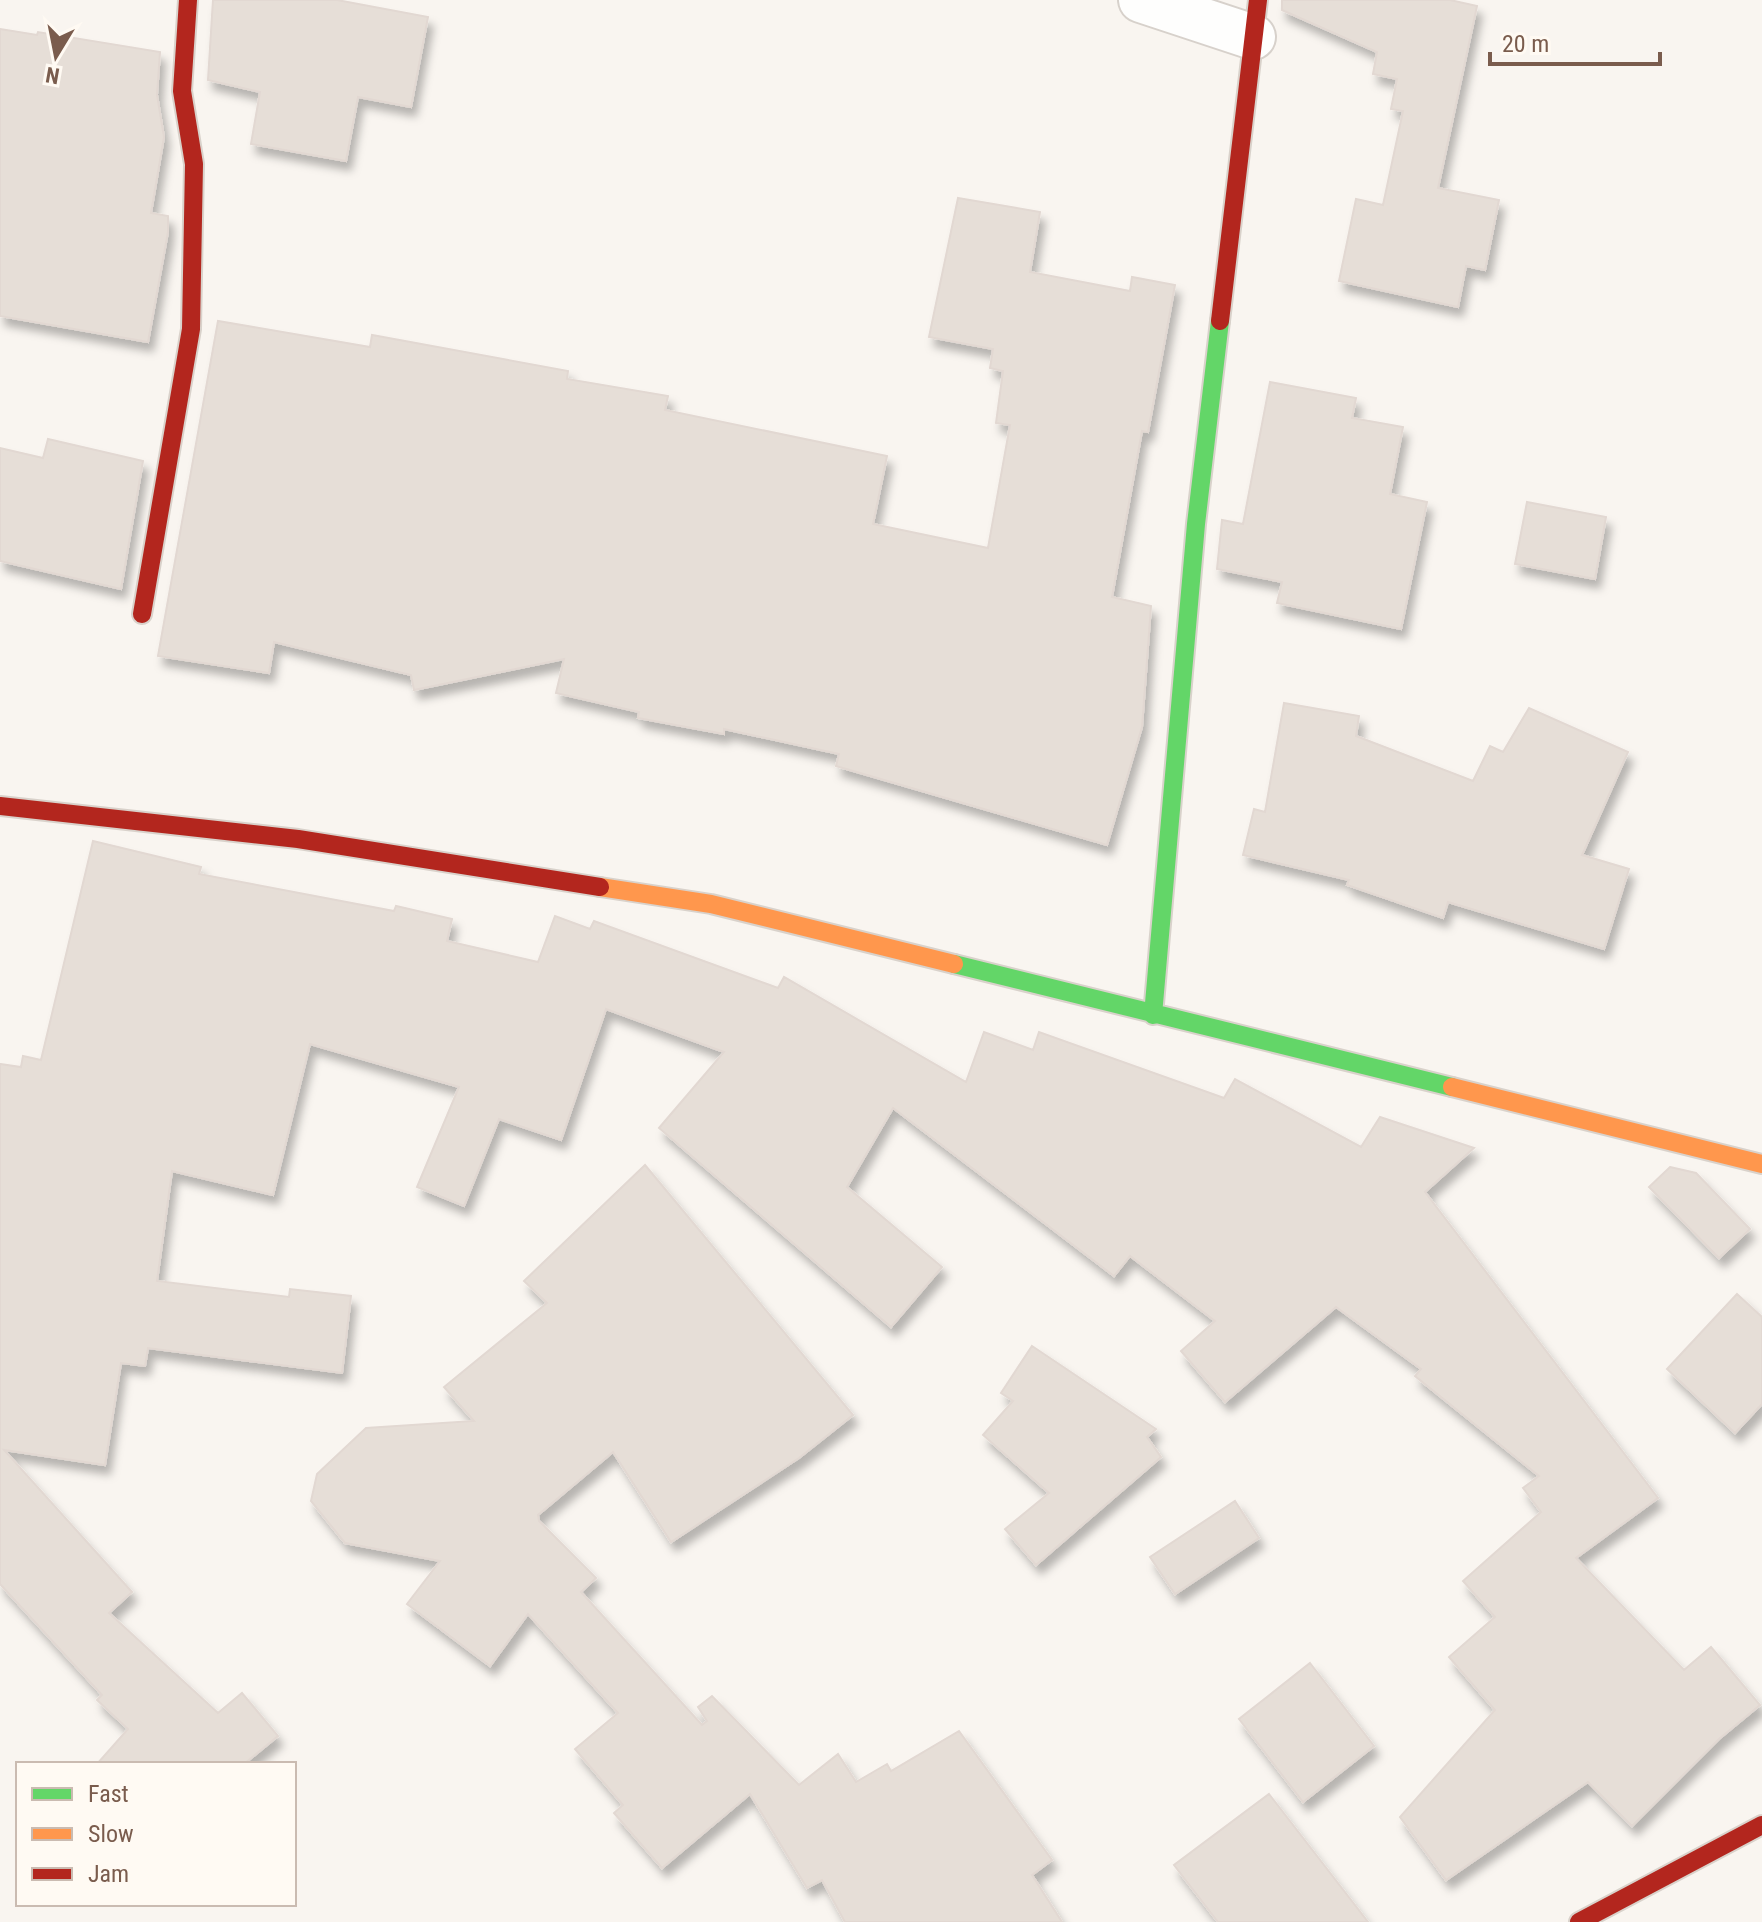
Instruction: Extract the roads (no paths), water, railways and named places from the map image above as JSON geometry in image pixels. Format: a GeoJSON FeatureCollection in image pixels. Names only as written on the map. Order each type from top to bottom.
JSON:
{"type":"FeatureCollection","features":[{"type":"Feature","properties":{"kind":"street"},"geometry":{"type":"LineString","coordinates":[[142,614],[191,329],[194,164],[182,91],[188,0]]}},
{"type":"Feature","properties":{"kind":"street"},"geometry":{"type":"LineString","coordinates":[[1141,0],[1256,18],[1196,524],[1153,1015]]}},
{"type":"Feature","properties":{"kind":"street"},"geometry":{"type":"LineString","coordinates":[[0,806],[298,839],[711,904],[1762,1164]]}},
{"type":"Feature","properties":{"kind":"street"},"geometry":{"type":"LineString","coordinates":[[1579,1922],[1762,1825]]}}]}
